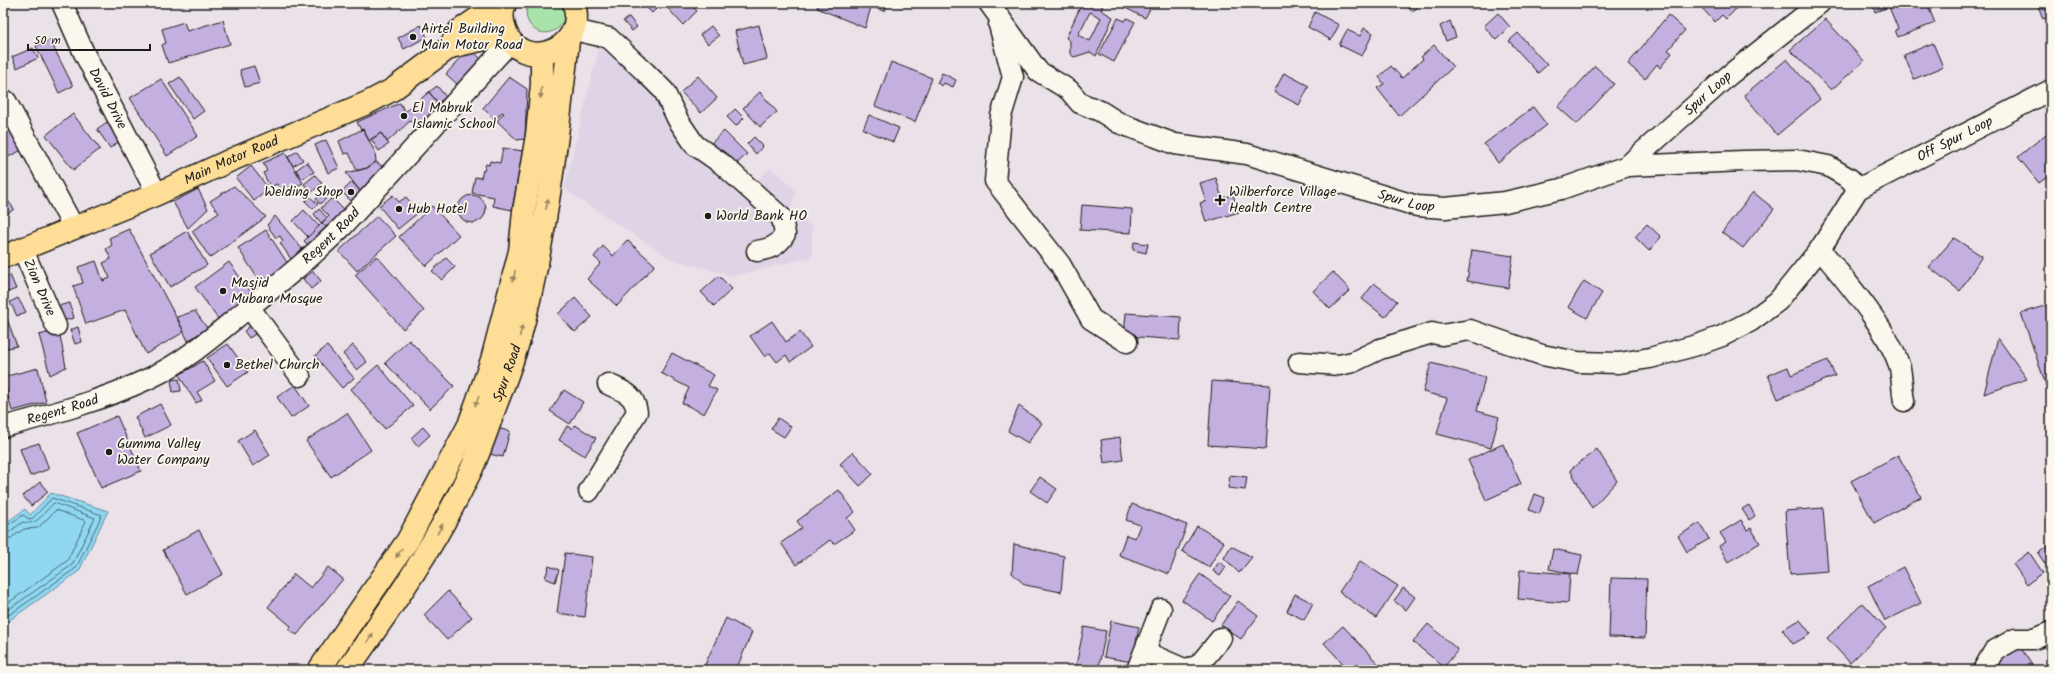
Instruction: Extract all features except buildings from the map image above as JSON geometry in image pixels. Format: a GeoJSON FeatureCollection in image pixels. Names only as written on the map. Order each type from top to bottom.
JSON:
{"type":"FeatureCollection","features":[{"type":"Feature","properties":{"kind":"main road","name":"Spur Road"},"geometry":{"type":"LineString","coordinates":[[319,670],[408,540],[469,425],[530,251],[555,152],[571,35],[576,20],[574,3]]}},
{"type":"Feature","properties":{"kind":"main road","name":"Main Motor Road"},"geometry":{"type":"LineString","coordinates":[[13,253],[157,194],[231,160],[367,103],[392,90],[450,47],[459,31],[478,18],[504,5]]}},
{"type":"Feature","properties":{"kind":"main road"},"geometry":{"type":"LineString","coordinates":[[504,5],[502,15],[509,37],[524,51],[542,54],[560,48],[571,35]]}},
{"type":"Feature","properties":{"kind":"main road","name":"Main Motor Road"},"geometry":{"type":"LineString","coordinates":[[450,47],[509,37]]}},
{"type":"Feature","properties":{"kind":"main road","name":"Spur Road"},"geometry":{"type":"LineString","coordinates":[[347,670],[429,550],[470,472],[520,338],[530,251],[524,211],[537,135],[542,84],[542,54]]}},
{"type":"Feature","properties":{"kind":"street","name":"David Drive"},"geometry":{"type":"LineString","coordinates":[[62,3],[84,53],[157,194]]}},
{"type":"Feature","properties":{"kind":"street","name":"Spur Loop"},"geometry":{"type":"LineString","coordinates":[[992,8],[1038,71],[1068,90],[1080,103],[1100,111],[1119,123],[1175,144],[1247,154],[1417,206],[1445,208],[1505,202],[1561,189],[1627,166],[1728,76],[1810,6]]}},
{"type":"Feature","properties":{"kind":"street"},"geometry":{"type":"LineString","coordinates":[[992,8],[1013,77],[1001,116],[995,181],[1060,264],[1091,319],[1127,342]]}},
{"type":"Feature","properties":{"kind":"street"},"geometry":{"type":"LineString","coordinates":[[571,35],[609,38],[664,91],[678,120],[694,144],[722,164],[782,218],[785,234],[781,241],[770,249],[757,251]]}},
{"type":"Feature","properties":{"kind":"street","name":"Regent Road"},"geometry":{"type":"LineString","coordinates":[[3,427],[86,403],[150,378],[202,346],[314,255],[343,226],[509,37]]}},
{"type":"Feature","properties":{"kind":"street","name":"Off Spur Loop"},"geometry":{"type":"LineString","coordinates":[[1858,189],[2051,90]]}},
{"type":"Feature","properties":{"kind":"street"},"geometry":{"type":"LineString","coordinates":[[6,101],[74,228]]}},
{"type":"Feature","properties":{"kind":"street"},"geometry":{"type":"LineString","coordinates":[[1299,362],[1339,365],[1353,362],[1380,349],[1432,333],[1442,335],[1470,330],[1542,356],[1578,362],[1619,363],[1650,358],[1710,340],[1751,321],[1778,301],[1820,249],[1858,189],[1850,179],[1828,166],[1797,160],[1627,166]]}},
{"type":"Feature","properties":{"kind":"street"},"geometry":{"type":"LineString","coordinates":[[1820,249],[1860,299],[1889,343],[1900,368],[1904,401]]}},
{"type":"Feature","properties":{"kind":"street","name":"Zion Drive"},"geometry":{"type":"LineString","coordinates":[[13,253],[56,326]]}},
{"type":"Feature","properties":{"kind":"street"},"geometry":{"type":"LineString","coordinates":[[249,307],[300,376]]}},
{"type":"Feature","properties":{"kind":"street"},"geometry":{"type":"LineString","coordinates":[[589,491],[637,412],[636,402],[628,394],[608,384]]}},
{"type":"Feature","properties":{"kind":"street"},"geometry":{"type":"LineString","coordinates":[[1137,670],[1161,608]]}},
{"type":"Feature","properties":{"kind":"street"},"geometry":{"type":"LineString","coordinates":[[1983,670],[1994,650],[2015,638],[2034,639],[2051,632]]}},
{"type":"Feature","properties":{"kind":"street"},"geometry":{"type":"LineString","coordinates":[[1145,652],[1184,669],[1198,666],[1221,638]]}},
{"type":"Feature","properties":{"kind":"shaded area"},"geometry":{"type":"Polygon","coordinates":[[[599,47],[642,76],[668,104],[688,148],[753,184],[771,168],[796,190],[790,211],[812,226],[812,257],[733,276],[671,259],[564,189],[599,47]]]}},
{"type":"Feature","properties":{"kind":"green space"},"geometry":{"type":"Polygon","coordinates":[[[530,3],[562,3],[565,12],[564,19],[560,26],[547,33],[540,32],[533,28],[526,16],[530,3]]]}},
{"type":"Feature","properties":{"kind":"water"},"geometry":{"type":"Polygon","coordinates":[[[51,493],[108,511],[79,571],[7,622],[3,615],[3,525],[25,509],[30,515],[51,493]]]}},
{"type":"Feature","properties":{"kind":"place","name":"Airtel Building Main Motor Road"},"geometry":{"type":"Point","coordinates":[413,37]}},
{"type":"Feature","properties":{"kind":"place","name":"El Mabruk Islamic School"},"geometry":{"type":"Point","coordinates":[404,116]}},
{"type":"Feature","properties":{"kind":"place","name":"Welding Shop"},"geometry":{"type":"Point","coordinates":[351,192]}},
{"type":"Feature","properties":{"kind":"place","name":"Wilberforce Village Health Centre"},"geometry":{"type":"Point","coordinates":[1220,200]}},
{"type":"Feature","properties":{"kind":"place","name":"Hub Hotel"},"geometry":{"type":"Point","coordinates":[399,209]}},
{"type":"Feature","properties":{"kind":"place","name":"World Bank HO"},"geometry":{"type":"Point","coordinates":[708,216]}},
{"type":"Feature","properties":{"kind":"place","name":"Masjid Mubara Mosque"},"geometry":{"type":"Point","coordinates":[223,291]}},
{"type":"Feature","properties":{"kind":"place","name":"Bethel Church"},"geometry":{"type":"Point","coordinates":[227,365]}},
{"type":"Feature","properties":{"kind":"place","name":"Gumma Valley Water Company"},"geometry":{"type":"Point","coordinates":[109,452]}}]}
